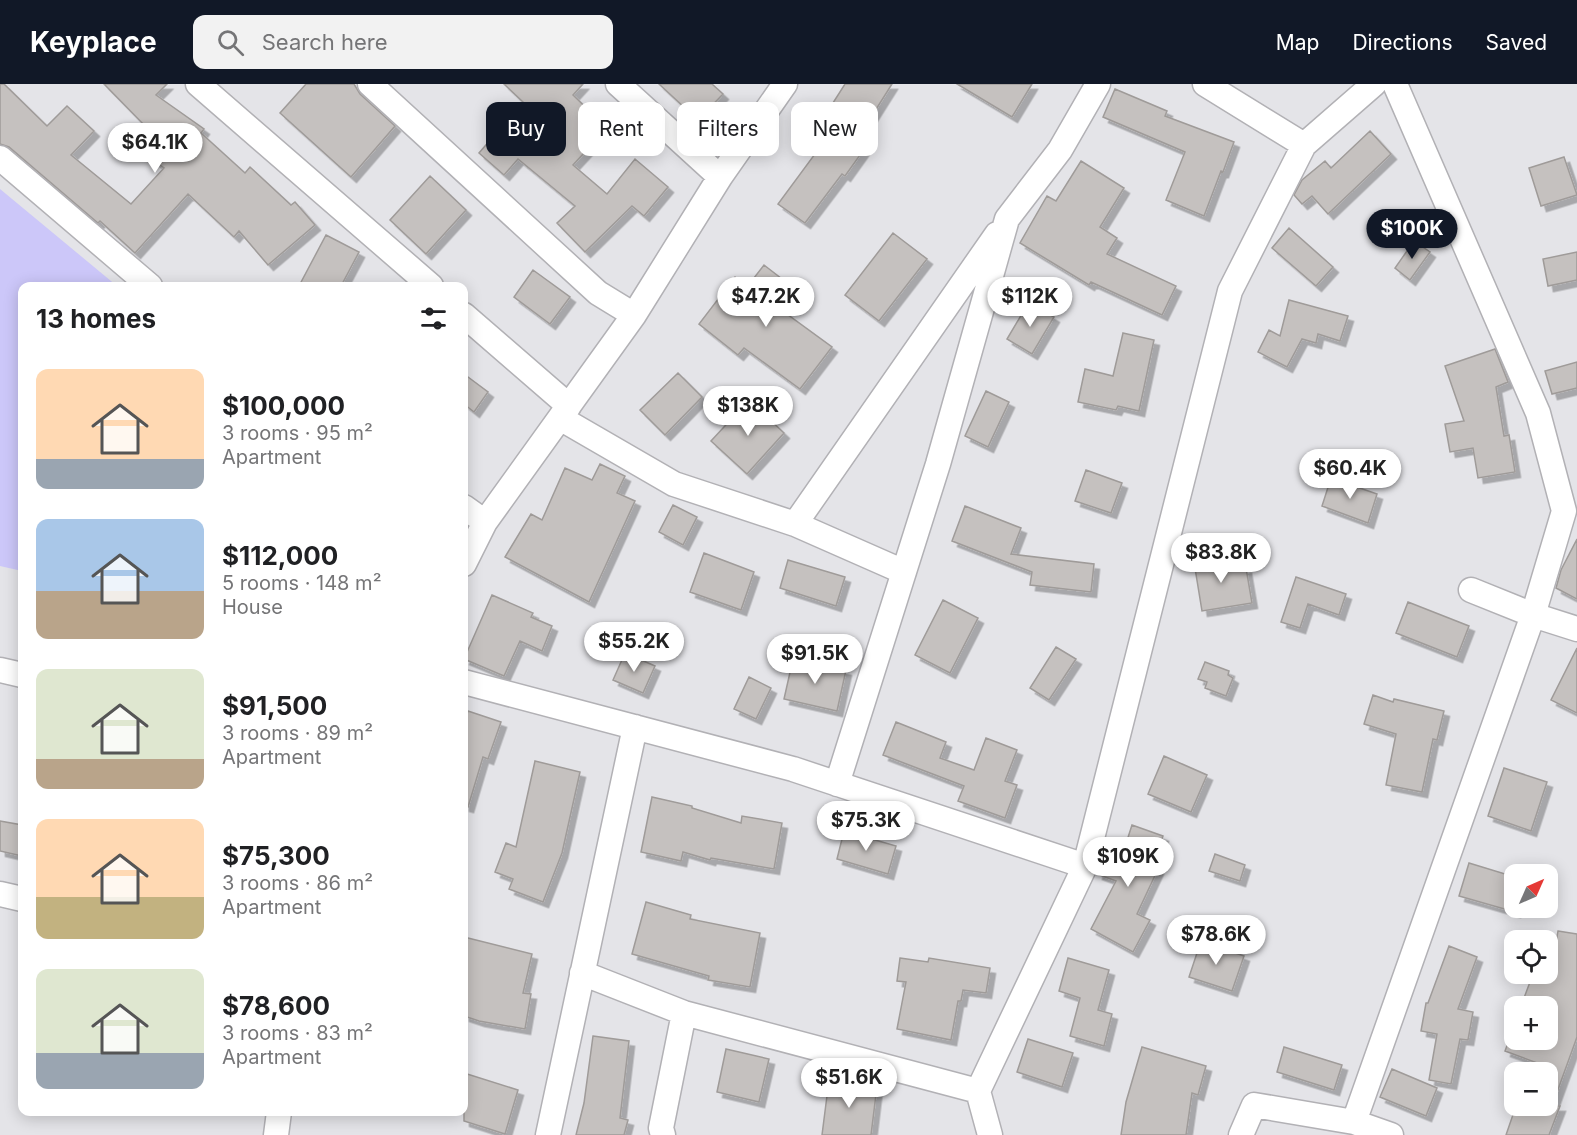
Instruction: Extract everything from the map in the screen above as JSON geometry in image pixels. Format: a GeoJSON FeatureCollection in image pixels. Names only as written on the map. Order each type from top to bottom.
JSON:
{"type":"FeatureCollection","features":[{"type":"Feature","properties":{"kind":"street"},"geometry":{"type":"LineString","coordinates":[[198,84],[426,282]]}},
{"type":"Feature","properties":{"kind":"street"},"geometry":{"type":"LineString","coordinates":[[370,84],[598,293],[634,315]]}},
{"type":"Feature","properties":{"kind":"street"},"geometry":{"type":"LineString","coordinates":[[618,84],[720,177]]}},
{"type":"Feature","properties":{"kind":"street"},"geometry":{"type":"LineString","coordinates":[[468,556],[485,522],[634,315],[720,177],[785,84]]}},
{"type":"Feature","properties":{"kind":"street"},"geometry":{"type":"LineString","coordinates":[[795,524],[1007,219],[1060,150],[1098,84]]}},
{"type":"Feature","properties":{"kind":"street"},"geometry":{"type":"LineString","coordinates":[[1204,84],[1304,145]]}},
{"type":"Feature","properties":{"kind":"street"},"geometry":{"type":"LineString","coordinates":[[990,1135],[978,1091],[1085,866],[1230,291],[1304,145],[1374,84]]}},
{"type":"Feature","properties":{"kind":"street"},"geometry":{"type":"LineString","coordinates":[[1354,1122],[1533,615],[1564,511],[1538,413],[1395,84]]}},
{"type":"Feature","properties":{"kind":"street"},"geometry":{"type":"LineString","coordinates":[[0,158],[145,282]]}},
{"type":"Feature","properties":{"kind":"street"},"geometry":{"type":"LineString","coordinates":[[837,784],[938,464],[1007,219]]}},
{"type":"Feature","properties":{"kind":"street"},"geometry":{"type":"LineString","coordinates":[[468,319],[565,412],[674,483],[795,524],[904,572]]}},
{"type":"Feature","properties":{"kind":"street"},"geometry":{"type":"LineString","coordinates":[[468,510],[485,522]]}},
{"type":"Feature","properties":{"kind":"street"},"geometry":{"type":"LineString","coordinates":[[1471,590],[1533,615],[1577,629]]}},
{"type":"Feature","properties":{"kind":"street"},"geometry":{"type":"LineString","coordinates":[[0,670],[18,674]]}},
{"type":"Feature","properties":{"kind":"street"},"geometry":{"type":"LineString","coordinates":[[468,683],[793,769],[1085,866]]}},
{"type":"Feature","properties":{"kind":"street"},"geometry":{"type":"LineString","coordinates":[[548,1135],[635,727]]}},
{"type":"Feature","properties":{"kind":"street"},"geometry":{"type":"LineString","coordinates":[[0,894],[18,898]]}},
{"type":"Feature","properties":{"kind":"street"},"geometry":{"type":"LineString","coordinates":[[582,973],[684,1013],[978,1091]]}},
{"type":"Feature","properties":{"kind":"street"},"geometry":{"type":"LineString","coordinates":[[663,1135],[662,1128],[684,1013]]}},
{"type":"Feature","properties":{"kind":"street"},"geometry":{"type":"LineString","coordinates":[[1241,1135],[1254,1105],[1354,1122],[1392,1135]]}},
{"type":"Feature","properties":{"kind":"street"},"geometry":{"type":"LineString","coordinates":[[276,1135],[278,1116]]}},
{"type":"Feature","properties":{"kind":"shaded area"},"geometry":{"type":"Polygon","coordinates":[[[0,189],[112,282],[18,282],[18,570],[0,566],[0,189]]]}},
{"type":"Feature","properties":{"kind":"building"},"geometry":{"type":"Polygon","coordinates":[[[0,84],[4,84],[47,126],[67,106],[94,131],[71,155],[131,204],[164,168],[138,150],[151,132],[104,84],[167,84],[156,95],[204,129],[201,133],[245,173],[250,167],[291,205],[295,202],[315,225],[268,265],[239,231],[234,237],[188,194],[135,253],[100,221],[98,223],[9,147],[0,144],[0,84]]]}},
{"type":"Feature","properties":{"kind":"building"},"geometry":{"type":"Polygon","coordinates":[[[306,84],[354,84],[360,94],[395,126],[351,177],[280,113],[306,84]]]}},
{"type":"Feature","properties":{"kind":"building"},"geometry":{"type":"Polygon","coordinates":[[[504,84],[583,84],[573,95],[580,102],[578,102],[578,156],[581,156],[573,165],[607,194],[635,159],[668,187],[644,216],[632,206],[585,252],[557,223],[575,206],[518,159],[504,175],[479,153],[486,145],[486,156],[566,156],[566,102],[523,102],[504,84]]]}},
{"type":"Feature","properties":{"kind":"building"},"geometry":{"type":"Polygon","coordinates":[[[659,84],[712,84],[723,94],[715,102],[678,102],[659,84]]]}},
{"type":"Feature","properties":{"kind":"building"},"geometry":{"type":"Polygon","coordinates":[[[845,84],[892,84],[878,106],[878,102],[834,102],[845,84]]]}},
{"type":"Feature","properties":{"kind":"building"},"geometry":{"type":"Polygon","coordinates":[[[957,84],[1032,84],[1012,117],[957,84]]]}},
{"type":"Feature","properties":{"kind":"building"},"geometry":{"type":"Polygon","coordinates":[[[1115,89],[1167,111],[1165,116],[1234,142],[1204,216],[1166,200],[1185,152],[1103,117],[1115,89]]]}},
{"type":"Feature","properties":{"kind":"building"},"geometry":{"type":"Polygon","coordinates":[[[1370,131],[1391,154],[1328,214],[1312,196],[1302,204],[1294,195],[1302,180],[1325,161],[1331,168],[1370,131]]]}},
{"type":"Feature","properties":{"kind":"building"},"geometry":{"type":"Polygon","coordinates":[[[814,156],[859,156],[845,176],[842,174],[805,223],[778,204],[814,156]]]}},
{"type":"Feature","properties":{"kind":"building"},"geometry":{"type":"Polygon","coordinates":[[[1564,157],[1577,195],[1541,206],[1529,168],[1564,157]]]}},
{"type":"Feature","properties":{"kind":"building"},"geometry":{"type":"Polygon","coordinates":[[[1081,161],[1124,188],[1100,227],[1117,238],[1107,254],[1176,286],[1162,315],[1091,282],[1089,285],[1020,243],[1047,196],[1056,201],[1081,161]]]}},
{"type":"Feature","properties":{"kind":"building"},"geometry":{"type":"Polygon","coordinates":[[[430,176],[466,210],[426,254],[390,220],[430,176]]]}},
{"type":"Feature","properties":{"kind":"building"},"geometry":{"type":"Polygon","coordinates":[[[1289,228],[1333,267],[1316,286],[1272,248],[1289,228]]]}},
{"type":"Feature","properties":{"kind":"building"},"geometry":{"type":"Polygon","coordinates":[[[893,233],[927,259],[879,321],[845,295],[893,233]]]}},
{"type":"Feature","properties":{"kind":"building"},"geometry":{"type":"Polygon","coordinates":[[[326,235],[359,252],[343,282],[301,282],[326,235]]]}},
{"type":"Feature","properties":{"kind":"building"},"geometry":{"type":"Polygon","coordinates":[[[1414,241],[1430,252],[1410,280],[1395,268],[1414,241]]]}},
{"type":"Feature","properties":{"kind":"building"},"geometry":{"type":"Polygon","coordinates":[[[1577,252],[1577,280],[1548,286],[1543,259],[1577,252]]]}},
{"type":"Feature","properties":{"kind":"building"},"geometry":{"type":"Polygon","coordinates":[[[764,265],[791,286],[776,306],[832,347],[800,389],[744,348],[738,355],[699,324],[735,277],[747,287],[764,265]]]}},
{"type":"Feature","properties":{"kind":"building"},"geometry":{"type":"Polygon","coordinates":[[[533,270],[570,297],[550,324],[514,297],[533,270]]]}},
{"type":"Feature","properties":{"kind":"building"},"geometry":{"type":"Polygon","coordinates":[[[1289,300],[1348,316],[1340,341],[1318,334],[1316,343],[1302,339],[1287,367],[1258,352],[1269,330],[1280,336],[1289,300]]]}},
{"type":"Feature","properties":{"kind":"building"},"geometry":{"type":"Polygon","coordinates":[[[1029,302],[1054,317],[1032,354],[1007,339],[1029,302]]]}},
{"type":"Feature","properties":{"kind":"building"},"geometry":{"type":"Polygon","coordinates":[[[1123,333],[1154,340],[1139,411],[1118,406],[1116,410],[1078,402],[1085,369],[1113,376],[1123,333]]]}},
{"type":"Feature","properties":{"kind":"building"},"geometry":{"type":"Polygon","coordinates":[[[1495,349],[1508,382],[1496,387],[1504,436],[1509,435],[1515,472],[1478,478],[1473,448],[1450,452],[1445,424],[1464,421],[1445,366],[1495,349]]]}},
{"type":"Feature","properties":{"kind":"building"},"geometry":{"type":"Polygon","coordinates":[[[1577,362],[1577,388],[1552,394],[1545,371],[1577,362]]]}},
{"type":"Feature","properties":{"kind":"building"},"geometry":{"type":"Polygon","coordinates":[[[678,373],[702,397],[665,435],[640,410],[678,373]]]}},
{"type":"Feature","properties":{"kind":"building"},"geometry":{"type":"Polygon","coordinates":[[[468,377],[488,392],[474,412],[468,407],[468,377]]]}},
{"type":"Feature","properties":{"kind":"building"},"geometry":{"type":"Polygon","coordinates":[[[986,391],[1009,402],[988,447],[965,436],[986,391]]]}},
{"type":"Feature","properties":{"kind":"building"},"geometry":{"type":"Polygon","coordinates":[[[749,400],[784,433],[747,474],[711,441],[749,400]]]}},
{"type":"Feature","properties":{"kind":"building"},"geometry":{"type":"Polygon","coordinates":[[[600,464],[625,476],[617,493],[635,501],[589,602],[505,557],[531,514],[542,520],[565,468],[592,480],[600,464]]]}},
{"type":"Feature","properties":{"kind":"building"},"geometry":{"type":"Polygon","coordinates":[[[1086,470],[1122,483],[1111,513],[1075,501],[1086,470]]]}},
{"type":"Feature","properties":{"kind":"building"},"geometry":{"type":"Polygon","coordinates":[[[1331,478],[1377,494],[1368,523],[1322,506],[1331,478]]]}},
{"type":"Feature","properties":{"kind":"building"},"geometry":{"type":"Polygon","coordinates":[[[673,505],[697,517],[683,545],[659,532],[673,505]]]}},
{"type":"Feature","properties":{"kind":"building"},"geometry":{"type":"Polygon","coordinates":[[[965,506],[1021,528],[1011,554],[1094,564],[1091,592],[1030,585],[1032,572],[952,541],[965,506]]]}},
{"type":"Feature","properties":{"kind":"building"},"geometry":{"type":"Polygon","coordinates":[[[1577,539],[1577,599],[1556,588],[1561,570],[1577,539]]]}},
{"type":"Feature","properties":{"kind":"building"},"geometry":{"type":"Polygon","coordinates":[[[704,553],[754,572],[741,610],[690,592],[704,553]]]}},
{"type":"Feature","properties":{"kind":"building"},"geometry":{"type":"Polygon","coordinates":[[[1228,556],[1231,571],[1246,568],[1252,603],[1202,611],[1194,562],[1228,556]]]}},
{"type":"Feature","properties":{"kind":"building"},"geometry":{"type":"Polygon","coordinates":[[[788,560],[845,577],[836,606],[780,588],[788,560]]]}},
{"type":"Feature","properties":{"kind":"building"},"geometry":{"type":"Polygon","coordinates":[[[1296,577],[1346,594],[1339,615],[1308,604],[1300,628],[1281,622],[1296,577]]]}},
{"type":"Feature","properties":{"kind":"building"},"geometry":{"type":"Polygon","coordinates":[[[492,595],[533,613],[531,617],[552,626],[542,651],[520,641],[504,676],[468,661],[468,650],[492,595]]]}},
{"type":"Feature","properties":{"kind":"building"},"geometry":{"type":"Polygon","coordinates":[[[943,600],[978,618],[950,673],[915,655],[943,600]]]}},
{"type":"Feature","properties":{"kind":"building"},"geometry":{"type":"Polygon","coordinates":[[[1408,602],[1469,626],[1457,657],[1396,633],[1408,602]]]}},
{"type":"Feature","properties":{"kind":"building"},"geometry":{"type":"Polygon","coordinates":[[[1056,647],[1076,659],[1049,700],[1030,688],[1056,647]]]}},
{"type":"Feature","properties":{"kind":"building"},"geometry":{"type":"Polygon","coordinates":[[[1577,648],[1577,713],[1551,700],[1577,648]]]}},
{"type":"Feature","properties":{"kind":"building"},"geometry":{"type":"Polygon","coordinates":[[[625,653],[655,666],[643,693],[613,680],[625,653]]]}},
{"type":"Feature","properties":{"kind":"building"},"geometry":{"type":"Polygon","coordinates":[[[793,659],[846,670],[837,711],[784,699],[793,659]]]}},
{"type":"Feature","properties":{"kind":"building"},"geometry":{"type":"Polygon","coordinates":[[[1205,662],[1229,671],[1228,675],[1233,678],[1226,696],[1205,688],[1207,682],[1198,679],[1205,662]]]}},
{"type":"Feature","properties":{"kind":"building"},"geometry":{"type":"Polygon","coordinates":[[[749,677],[771,688],[756,719],[734,709],[749,677]]]}},
{"type":"Feature","properties":{"kind":"building"},"geometry":{"type":"Polygon","coordinates":[[[1373,695],[1393,702],[1394,699],[1444,711],[1437,740],[1433,739],[1422,792],[1386,785],[1396,734],[1364,724],[1373,695]]]}},
{"type":"Feature","properties":{"kind":"building"},"geometry":{"type":"Polygon","coordinates":[[[468,711],[501,722],[488,759],[483,757],[468,807],[468,711]]]}},
{"type":"Feature","properties":{"kind":"building"},"geometry":{"type":"Polygon","coordinates":[[[896,722],[946,742],[940,758],[974,770],[986,738],[1017,750],[1005,781],[1017,785],[1005,818],[958,801],[964,786],[883,755],[896,722]]]}},
{"type":"Feature","properties":{"kind":"building"},"geometry":{"type":"Polygon","coordinates":[[[1164,756],[1207,775],[1191,812],[1148,794],[1164,756]]]}},
{"type":"Feature","properties":{"kind":"building"},"geometry":{"type":"Polygon","coordinates":[[[535,761],[580,772],[562,853],[543,902],[509,889],[513,879],[495,872],[506,843],[516,847],[535,761]]]}},
{"type":"Feature","properties":{"kind":"building"},"geometry":{"type":"Polygon","coordinates":[[[1504,768],[1547,782],[1531,831],[1488,816],[1504,768]]]}},
{"type":"Feature","properties":{"kind":"building"},"geometry":{"type":"Polygon","coordinates":[[[652,797],[692,806],[692,808],[741,823],[742,816],[782,823],[774,869],[711,858],[710,860],[683,852],[681,861],[641,852],[652,797]]]}},
{"type":"Feature","properties":{"kind":"building"},"geometry":{"type":"Polygon","coordinates":[[[0,821],[18,824],[18,855],[0,851],[0,821]]]}},
{"type":"Feature","properties":{"kind":"building"},"geometry":{"type":"Polygon","coordinates":[[[1132,825],[1163,836],[1152,867],[1158,869],[1137,914],[1150,920],[1133,952],[1091,929],[1116,881],[1097,874],[1104,849],[1122,856],[1132,825]]]}},
{"type":"Feature","properties":{"kind":"building"},"geometry":{"type":"Polygon","coordinates":[[[844,831],[896,846],[888,874],[837,859],[844,831]]]}},
{"type":"Feature","properties":{"kind":"building"},"geometry":{"type":"Polygon","coordinates":[[[1215,854],[1245,865],[1240,881],[1209,871],[1215,854]]]}},
{"type":"Feature","properties":{"kind":"building"},"geometry":{"type":"Polygon","coordinates":[[[1469,863],[1504,874],[1504,909],[1459,896],[1469,863]]]}},
{"type":"Feature","properties":{"kind":"building"},"geometry":{"type":"Polygon","coordinates":[[[646,902],[691,915],[690,919],[760,933],[750,987],[708,980],[709,976],[632,954],[646,902]]]}},
{"type":"Feature","properties":{"kind":"building"},"geometry":{"type":"Polygon","coordinates":[[[1558,931],[1577,934],[1577,1037],[1558,1089],[1558,1062],[1535,1062],[1505,1051],[1558,1050],[1558,996],[1525,996],[1529,984],[1558,984],[1558,931]]]}},
{"type":"Feature","properties":{"kind":"building"},"geometry":{"type":"Polygon","coordinates":[[[468,938],[532,954],[523,993],[531,994],[525,1029],[468,1017],[468,938]]]}},
{"type":"Feature","properties":{"kind":"building"},"geometry":{"type":"Polygon","coordinates":[[[1201,941],[1244,956],[1232,991],[1189,977],[1201,941]]]}},
{"type":"Feature","properties":{"kind":"building"},"geometry":{"type":"Polygon","coordinates":[[[1449,946],[1477,957],[1458,1009],[1473,1012],[1468,1040],[1460,1039],[1451,1084],[1429,1080],[1437,1034],[1421,1031],[1426,1003],[1428,1003],[1449,946]]]}},
{"type":"Feature","properties":{"kind":"building"},"geometry":{"type":"Polygon","coordinates":[[[900,958],[928,962],[929,958],[990,968],[986,993],[963,990],[961,1001],[958,1001],[951,1040],[897,1029],[906,982],[897,981],[900,958]]]}},
{"type":"Feature","properties":{"kind":"building"},"geometry":{"type":"Polygon","coordinates":[[[1068,958],[1109,970],[1098,1010],[1112,1014],[1104,1046],[1070,1036],[1080,998],[1059,991],[1068,958]]]}},
{"type":"Feature","properties":{"kind":"building"},"geometry":{"type":"Polygon","coordinates":[[[593,1036],[629,1041],[620,1118],[628,1120],[624,1135],[576,1135],[584,1103],[593,1036]]]}},
{"type":"Feature","properties":{"kind":"building"},"geometry":{"type":"Polygon","coordinates":[[[1028,1039],[1073,1053],[1062,1087],[1017,1072],[1028,1039]]]}},
{"type":"Feature","properties":{"kind":"building"},"geometry":{"type":"Polygon","coordinates":[[[1142,1047],[1206,1066],[1198,1095],[1192,1093],[1186,1135],[1121,1135],[1126,1102],[1142,1047]]]}},
{"type":"Feature","properties":{"kind":"building"},"geometry":{"type":"Polygon","coordinates":[[[1284,1047],[1342,1065],[1334,1090],[1277,1072],[1284,1047]]]}},
{"type":"Feature","properties":{"kind":"building"},"geometry":{"type":"Polygon","coordinates":[[[726,1049],[769,1059],[759,1102],[717,1092],[726,1049]]]}},
{"type":"Feature","properties":{"kind":"building"},"geometry":{"type":"Polygon","coordinates":[[[1392,1069],[1437,1088],[1426,1116],[1380,1097],[1392,1069]]]}},
{"type":"Feature","properties":{"kind":"building"},"geometry":{"type":"Polygon","coordinates":[[[468,1074],[518,1090],[505,1134],[464,1121],[464,1116],[468,1116],[468,1074]]]}},
{"type":"Feature","properties":{"kind":"building"},"geometry":{"type":"Polygon","coordinates":[[[829,1080],[877,1086],[871,1135],[822,1135],[829,1080]]]}},
{"type":"Feature","properties":{"kind":"building"},"geometry":{"type":"Polygon","coordinates":[[[1513,1116],[1556,1116],[1549,1135],[1506,1135],[1513,1116]]]}}]}
